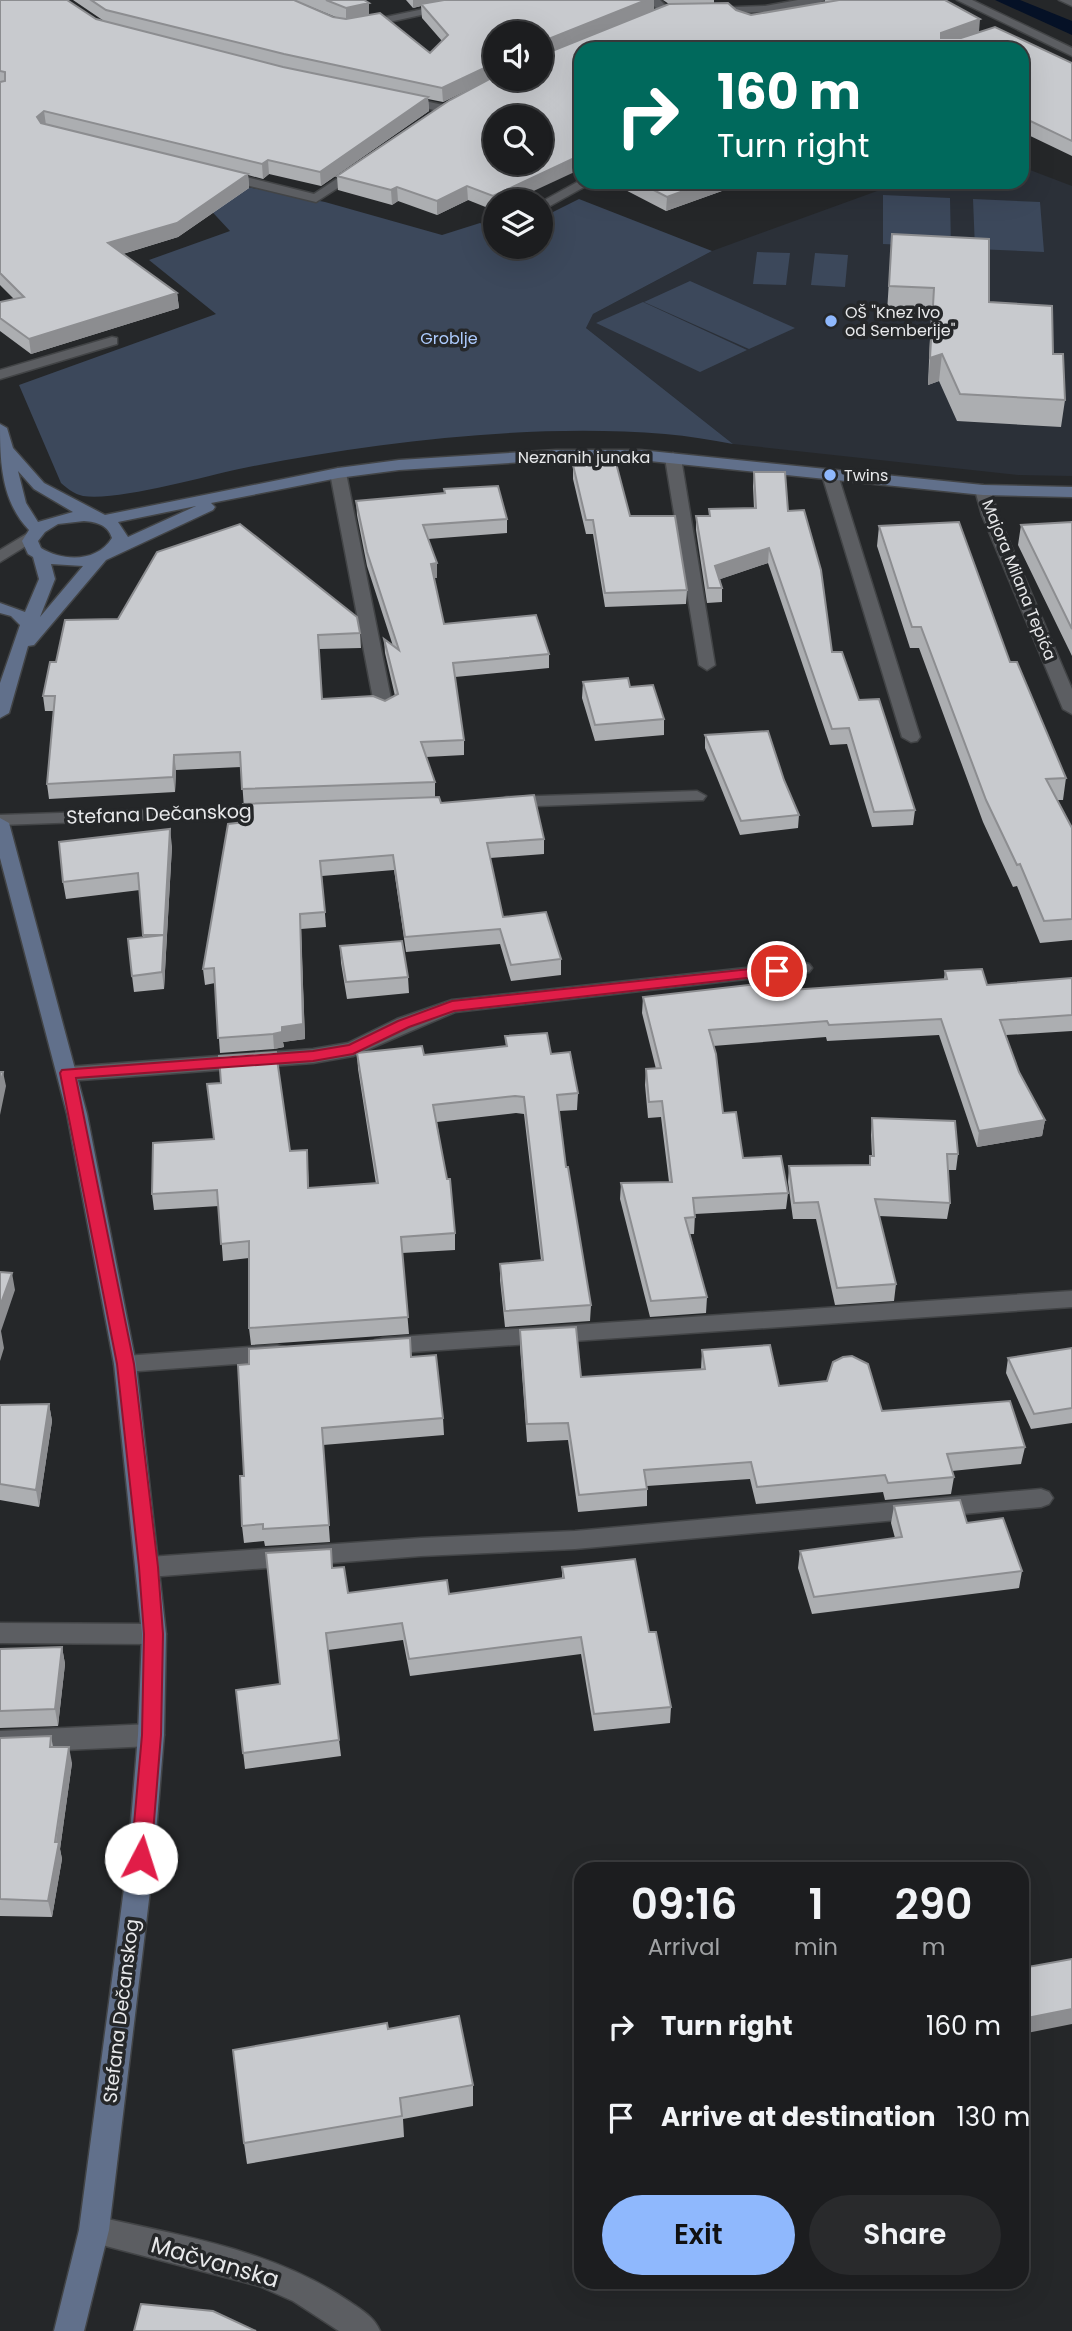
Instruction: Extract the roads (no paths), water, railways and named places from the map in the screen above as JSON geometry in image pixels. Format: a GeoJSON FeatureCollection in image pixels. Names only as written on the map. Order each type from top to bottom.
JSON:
{"type":"FeatureCollection","features":[{"type":"Feature","properties":{"kind":"main road"},"geometry":{"type":"LineString","coordinates":[[0,428],[22,513],[36,543],[47,579],[16,656],[0,713]]}},
{"type":"Feature","properties":{"kind":"main road"},"geometry":{"type":"LineString","coordinates":[[8,451],[39,486],[119,531],[120,538],[16,656]]}},
{"type":"Feature","properties":{"kind":"main road","name":"Neznanih junaka"},"geometry":{"type":"LineString","coordinates":[[244,491],[338,472],[399,465],[556,455],[673,458],[983,490],[1072,492]]}},
{"type":"Feature","properties":{"kind":"main road"},"geometry":{"type":"LineString","coordinates":[[36,543],[62,518],[99,519],[244,491]]}},
{"type":"Feature","properties":{"kind":"main road"},"geometry":{"type":"LineString","coordinates":[[36,543],[75,562],[106,553],[244,491]]}},
{"type":"Feature","properties":{"kind":"main road"},"geometry":{"type":"LineString","coordinates":[[0,608],[17,613],[28,624]]}},
{"type":"Feature","properties":{"kind":"main road","name":"Stefana Dečanskog"},"geometry":{"type":"LineString","coordinates":[[0,822],[7,879],[67,1073],[125,1364],[149,1567],[154,1634],[151,1735],[141,1858],[94,2230],[69,2331]]}},
{"type":"Feature","properties":{"kind":"street"},"geometry":{"type":"LineString","coordinates":[[639,23],[672,12],[654,0]]}},
{"type":"Feature","properties":{"kind":"street"},"geometry":{"type":"LineString","coordinates":[[703,11],[765,9],[819,0]]}},
{"type":"Feature","properties":{"kind":"street"},"geometry":{"type":"LineString","coordinates":[[963,0],[1010,28],[1072,52]]}},
{"type":"Feature","properties":{"kind":"street"},"geometry":{"type":"LineString","coordinates":[[1065,0],[1072,3]]}},
{"type":"Feature","properties":{"kind":"street"},"geometry":{"type":"LineString","coordinates":[[346,27],[474,1]]}},
{"type":"Feature","properties":{"kind":"street"},"geometry":{"type":"LineString","coordinates":[[425,122],[483,89]]}},
{"type":"Feature","properties":{"kind":"street"},"geometry":{"type":"LineString","coordinates":[[391,97],[445,109]]}},
{"type":"Feature","properties":{"kind":"street"},"geometry":{"type":"LineString","coordinates":[[204,170],[316,198],[370,160]]}},
{"type":"Feature","properties":{"kind":"street"},"geometry":{"type":"LineString","coordinates":[[553,200],[574,189]]}},
{"type":"Feature","properties":{"kind":"street"},"geometry":{"type":"LineString","coordinates":[[0,375],[111,341]]}},
{"type":"Feature","properties":{"kind":"street"},"geometry":{"type":"LineString","coordinates":[[673,458],[707,666]]}},
{"type":"Feature","properties":{"kind":"street"},"geometry":{"type":"LineString","coordinates":[[338,472],[384,709]]}},
{"type":"Feature","properties":{"kind":"street"},"geometry":{"type":"LineString","coordinates":[[830,475],[911,737]]}},
{"type":"Feature","properties":{"kind":"street","name":"Majora Milana Tepića"},"geometry":{"type":"LineString","coordinates":[[983,490],[990,515],[1072,709]]}},
{"type":"Feature","properties":{"kind":"street"},"geometry":{"type":"LineString","coordinates":[[0,557],[36,543]]}},
{"type":"Feature","properties":{"kind":"street"},"geometry":{"type":"LineString","coordinates":[[0,566],[36,543]]}},
{"type":"Feature","properties":{"kind":"street"},"geometry":{"type":"LineString","coordinates":[[483,803],[696,796]]}},
{"type":"Feature","properties":{"kind":"street","name":"Stefana Dečanskog"},"geometry":{"type":"LineString","coordinates":[[0,822],[285,810]]}},
{"type":"Feature","properties":{"kind":"street"},"geometry":{"type":"LineString","coordinates":[[67,1073],[313,1056],[353,1049],[404,1024],[452,1006],[802,968]]}},
{"type":"Feature","properties":{"kind":"street"},"geometry":{"type":"LineString","coordinates":[[358,1348],[1072,1299]]}},
{"type":"Feature","properties":{"kind":"street"},"geometry":{"type":"LineString","coordinates":[[125,1364],[303,1352]]}},
{"type":"Feature","properties":{"kind":"street"},"geometry":{"type":"LineString","coordinates":[[149,1567],[421,1547],[575,1540],[1041,1498]]}},
{"type":"Feature","properties":{"kind":"street"},"geometry":{"type":"LineString","coordinates":[[0,1633],[154,1634]]}},
{"type":"Feature","properties":{"kind":"street"},"geometry":{"type":"LineString","coordinates":[[0,1742],[151,1735]]}},
{"type":"Feature","properties":{"kind":"street","name":"Mačvanska"},"geometry":{"type":"LineString","coordinates":[[94,2230],[232,2263],[284,2281],[339,2311],[365,2331]]}},
{"type":"Feature","properties":{"kind":"place","name":"OŠ \"Knez Ivo od Semberije\""},"geometry":{"type":"Point","coordinates":[831,321]}},
{"type":"Feature","properties":{"kind":"place","name":"Twins"},"geometry":{"type":"Point","coordinates":[830,475]}},
{"type":"Feature","properties":{"kind":"park label","name":"Groblje"},"geometry":{"type":"Point","coordinates":[449,338]}}]}
